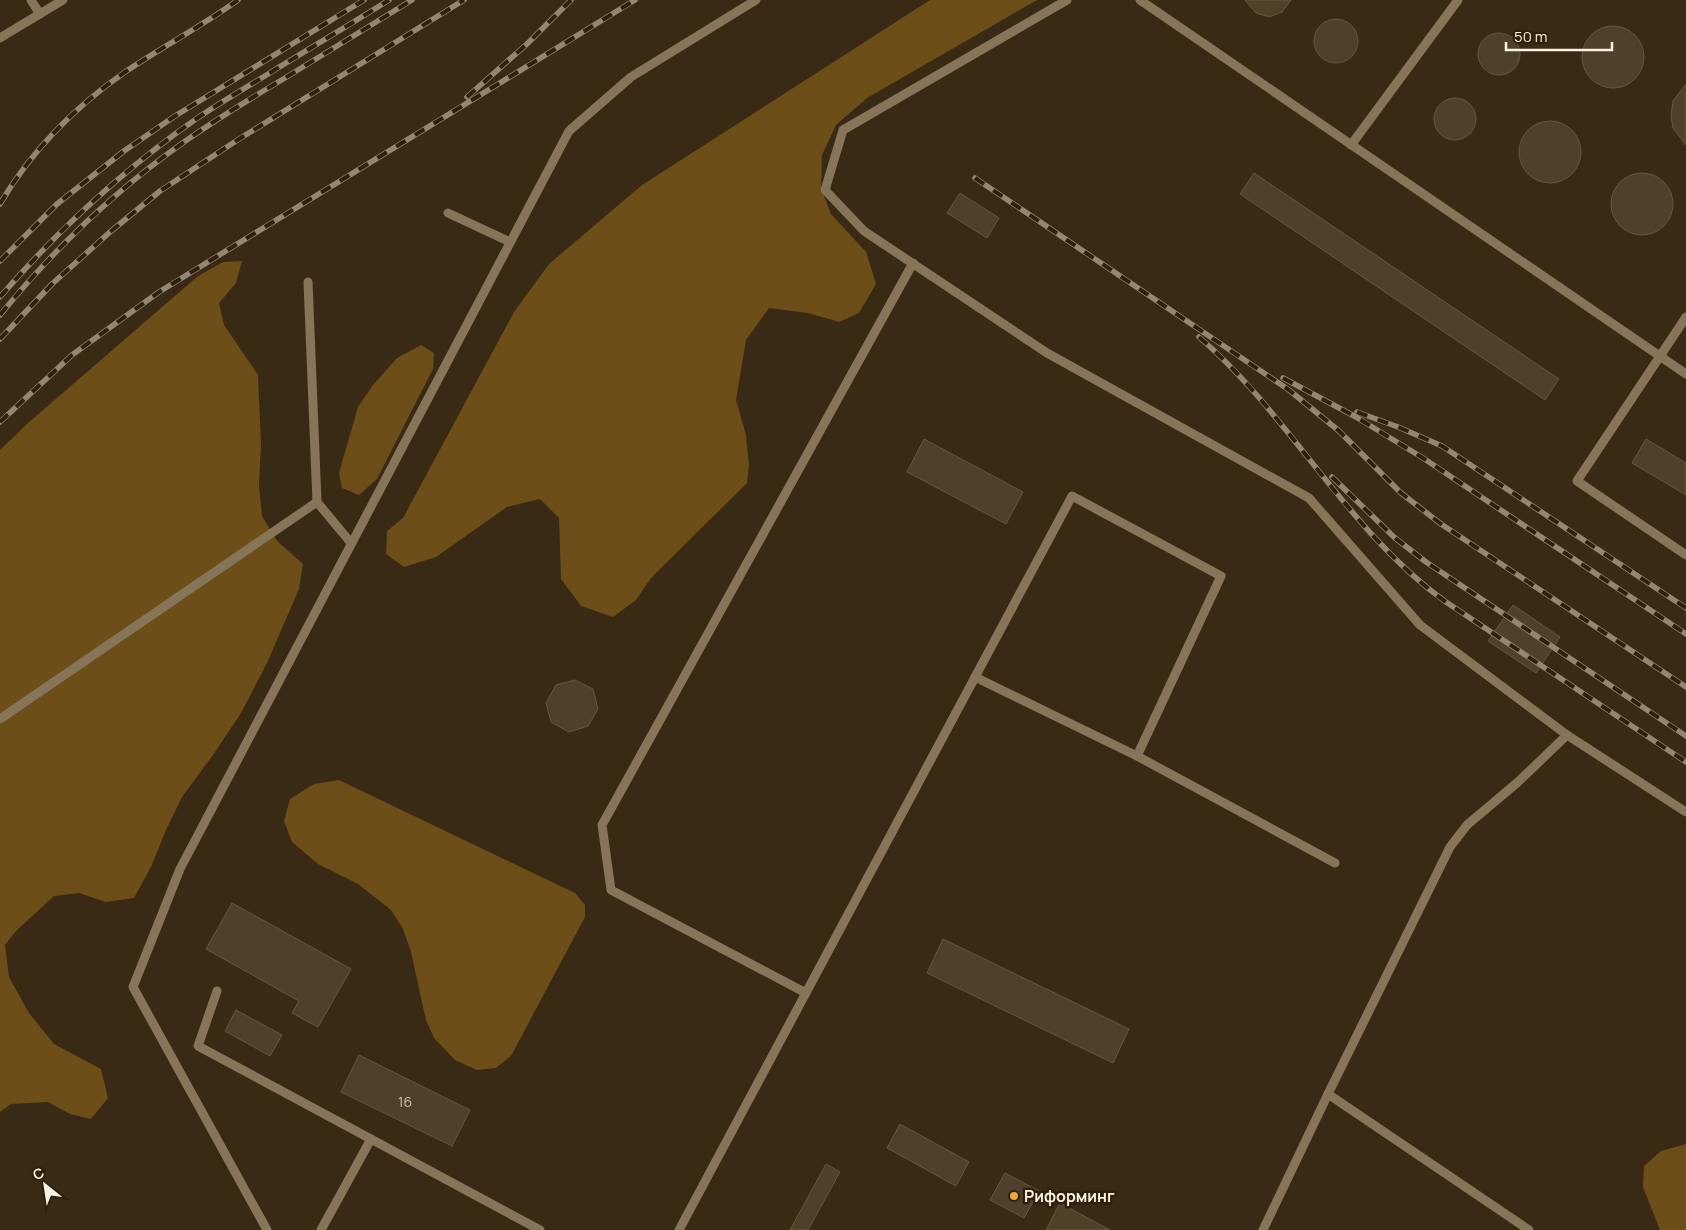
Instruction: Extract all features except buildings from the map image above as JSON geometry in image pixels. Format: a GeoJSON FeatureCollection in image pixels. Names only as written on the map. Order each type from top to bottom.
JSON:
{"type":"FeatureCollection","features":[{"type":"Feature","properties":{"kind":"lane"},"geometry":{"type":"LineString","coordinates":[[31,0],[40,14]]}},
{"type":"Feature","properties":{"kind":"lane"},"geometry":{"type":"LineString","coordinates":[[0,38],[63,0]]}},
{"type":"Feature","properties":{"kind":"lane"},"geometry":{"type":"LineString","coordinates":[[267,1230],[133,987],[180,869],[569,131],[631,77],[756,0]]}},
{"type":"Feature","properties":{"kind":"lane"},"geometry":{"type":"LineString","coordinates":[[1067,0],[843,130],[825,190],[864,231],[1047,353],[1309,498],[1420,625],[1566,735],[1686,812]]}},
{"type":"Feature","properties":{"kind":"lane"},"geometry":{"type":"LineString","coordinates":[[1140,0],[1686,374]]}},
{"type":"Feature","properties":{"kind":"lane"},"geometry":{"type":"LineString","coordinates":[[1351,145],[1458,0]]}},
{"type":"Feature","properties":{"kind":"lane"},"geometry":{"type":"LineString","coordinates":[[448,213],[510,242]]}},
{"type":"Feature","properties":{"kind":"lane"},"geometry":{"type":"LineString","coordinates":[[806,993],[611,890],[602,825],[913,263]]}},
{"type":"Feature","properties":{"kind":"lane"},"geometry":{"type":"LineString","coordinates":[[308,282],[317,502],[351,543]]}},
{"type":"Feature","properties":{"kind":"lane"},"geometry":{"type":"LineString","coordinates":[[1686,317],[1577,482],[1686,555]]}},
{"type":"Feature","properties":{"kind":"lane"},"geometry":{"type":"LineString","coordinates":[[679,1230],[1072,496],[1221,576],[1137,756]]}},
{"type":"Feature","properties":{"kind":"lane"},"geometry":{"type":"LineString","coordinates":[[0,719],[317,502]]}},
{"type":"Feature","properties":{"kind":"lane"},"geometry":{"type":"LineString","coordinates":[[975,677],[1137,756],[1336,863]]}},
{"type":"Feature","properties":{"kind":"lane"},"geometry":{"type":"LineString","coordinates":[[1263,1230],[1450,847],[1466,825],[1518,782],[1566,735]]}},
{"type":"Feature","properties":{"kind":"lane"},"geometry":{"type":"LineString","coordinates":[[217,991],[198,1046],[540,1230]]}},
{"type":"Feature","properties":{"kind":"lane"},"geometry":{"type":"LineString","coordinates":[[1328,1094],[1524,1229]]}},
{"type":"Feature","properties":{"kind":"lane"},"geometry":{"type":"LineString","coordinates":[[321,1230],[371,1139]]}},
{"type":"Feature","properties":{"kind":"shaded area"},"geometry":{"type":"Polygon","coordinates":[[[930,0],[1037,0],[867,98],[836,125],[822,155],[821,188],[831,214],[866,252],[876,284],[859,313],[839,322],[808,313],[769,308],[746,340],[736,400],[746,435],[749,465],[747,483],[651,578],[636,600],[613,617],[581,606],[561,579],[559,518],[540,499],[507,507],[436,557],[404,567],[386,554],[387,531],[403,518],[514,312],[549,264],[642,185],[930,0]]]}},
{"type":"Feature","properties":{"kind":"shaded area"},"geometry":{"type":"Polygon","coordinates":[[[242,261],[236,283],[219,303],[224,325],[258,375],[261,444],[259,485],[262,516],[277,541],[303,564],[299,589],[267,663],[241,713],[182,797],[151,867],[134,898],[106,902],[79,893],[54,896],[16,931],[5,945],[9,977],[29,1013],[54,1044],[101,1069],[108,1098],[91,1119],[70,1114],[48,1102],[11,1104],[0,1112],[0,450],[28,423],[198,276],[223,262],[242,261]]]}},
{"type":"Feature","properties":{"kind":"shaded area"},"geometry":{"type":"Polygon","coordinates":[[[421,345],[434,353],[433,369],[377,479],[359,495],[342,488],[339,473],[358,407],[373,385],[397,358],[421,345]]]}},
{"type":"Feature","properties":{"kind":"shaded area"},"geometry":{"type":"Polygon","coordinates":[[[339,780],[575,893],[585,905],[585,917],[511,1056],[496,1068],[477,1070],[455,1060],[434,1038],[426,1020],[411,952],[403,929],[391,910],[358,884],[318,864],[292,842],[284,821],[290,799],[314,784],[339,780]]]}},
{"type":"Feature","properties":{"kind":"shaded area"},"geometry":{"type":"Polygon","coordinates":[[[1686,1144],[1686,1230],[1660,1230],[1643,1187],[1644,1166],[1661,1151],[1686,1144]]]}},
{"type":"Feature","properties":{"kind":"railway"},"geometry":{"type":"LineString","coordinates":[[0,204],[40,148],[55,131],[89,100],[125,72],[238,0]]}},
{"type":"Feature","properties":{"kind":"railway"},"geometry":{"type":"LineString","coordinates":[[0,261],[57,204],[124,151],[175,116],[364,0]]}},
{"type":"Feature","properties":{"kind":"railway"},"geometry":{"type":"LineString","coordinates":[[0,297],[45,248],[92,202],[169,139],[196,119],[389,0]]}},
{"type":"Feature","properties":{"kind":"railway"},"geometry":{"type":"LineString","coordinates":[[0,315],[64,244],[134,180],[232,110],[412,0]]}},
{"type":"Feature","properties":{"kind":"railway"},"geometry":{"type":"LineString","coordinates":[[0,339],[52,284],[110,232],[160,191],[239,139],[464,0]]}},
{"type":"Feature","properties":{"kind":"railway"},"geometry":{"type":"LineString","coordinates":[[467,97],[527,44],[571,0]]}},
{"type":"Feature","properties":{"kind":"railway"},"geometry":{"type":"LineString","coordinates":[[0,422],[72,355],[159,292],[635,0]]}},
{"type":"Feature","properties":{"kind":"railway"},"geometry":{"type":"LineString","coordinates":[[975,178],[1289,390],[1339,431],[1401,493],[1441,524],[1686,687]]}},
{"type":"Feature","properties":{"kind":"railway"},"geometry":{"type":"LineString","coordinates":[[1199,337],[1232,368],[1349,508],[1379,542],[1411,573],[1446,602],[1686,762]]}},
{"type":"Feature","properties":{"kind":"railway"},"geometry":{"type":"LineString","coordinates":[[1283,378],[1356,417],[1423,458],[1686,634]]}},
{"type":"Feature","properties":{"kind":"railway"},"geometry":{"type":"LineString","coordinates":[[1357,412],[1442,446],[1686,608]]}},
{"type":"Feature","properties":{"kind":"railway"},"geometry":{"type":"LineString","coordinates":[[1332,477],[1395,538],[1426,562],[1686,736]]}},
{"type":"Feature","properties":{"kind":"place","name":"Риформинг"},"geometry":{"type":"Point","coordinates":[1014,1196]}}]}
